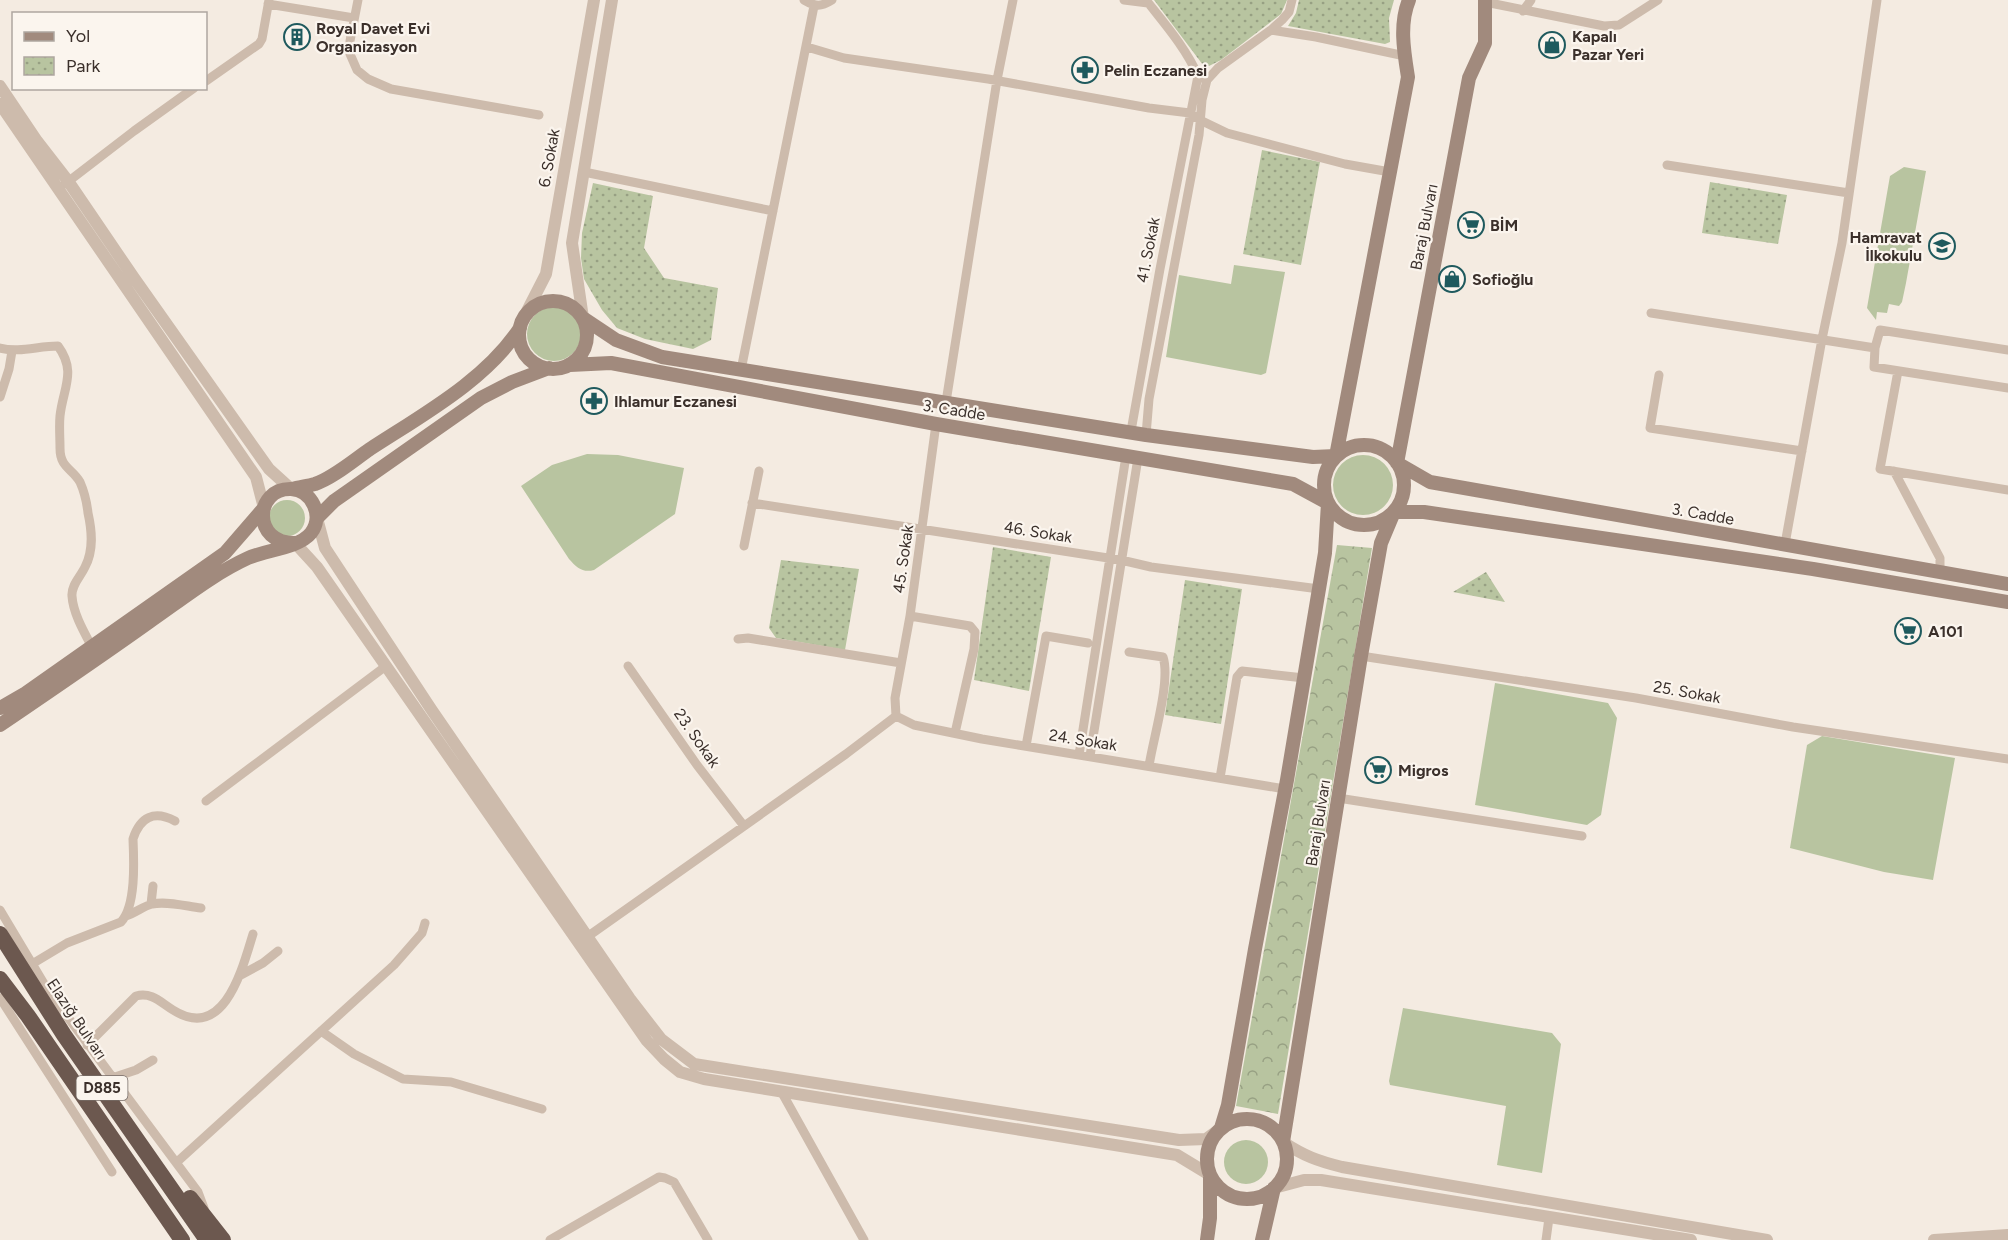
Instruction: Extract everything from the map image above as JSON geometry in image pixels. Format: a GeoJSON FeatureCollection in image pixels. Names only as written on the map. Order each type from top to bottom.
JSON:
{"type":"FeatureCollection","features":[{"type":"Feature","properties":{"kind":"highway","name":"Elazığ Bulvarı"},"geometry":{"type":"LineString","coordinates":[[0,934],[64,1035],[207,1240]]}},
{"type":"Feature","properties":{"kind":"highway","name":"D885"},"geometry":{"type":"LineString","coordinates":[[0,979],[28,1016],[182,1240]]}},
{"type":"Feature","properties":{"kind":"highway"},"geometry":{"type":"LineString","coordinates":[[140,1141],[223,1240]]}},
{"type":"Feature","properties":{"kind":"main road"},"geometry":{"type":"LineString","coordinates":[[1336,456],[1348,449],[1361,446],[1375,447],[1387,453],[1397,463],[1403,475],[1404,488],[1401,501],[1394,512],[1384,520],[1371,525],[1359,525],[1346,521],[1328,503],[1324,491],[1324,478],[1336,456],[1408,77],[1403,40],[1409,0]]}},
{"type":"Feature","properties":{"kind":"main road","name":"Baraj Bulvarı"},"geometry":{"type":"LineString","coordinates":[[1397,463],[1469,78],[1485,43],[1485,1]]}},
{"type":"Feature","properties":{"kind":"main road"},"geometry":{"type":"LineString","coordinates":[[294,543],[276,540],[264,526],[262,517],[264,508],[274,494],[282,490],[316,483],[453,393],[510,343],[530,309],[549,301],[559,301],[577,310],[587,328],[584,349],[578,358],[560,368],[538,365],[523,350],[520,339],[522,323]]}},
{"type":"Feature","properties":{"kind":"main road","name":"3. Cadde"},"geometry":{"type":"LineString","coordinates":[[583,318],[616,340],[663,357],[1146,435],[1313,457],[1336,456]]}},
{"type":"Feature","properties":{"kind":"main road","name":"3. Cadde"},"geometry":{"type":"LineString","coordinates":[[570,364],[611,363],[936,424],[1293,484],[1328,503]]}},
{"type":"Feature","properties":{"kind":"main road"},"geometry":{"type":"LineString","coordinates":[[317,518],[334,501],[481,398],[512,382],[549,368]]}},
{"type":"Feature","properties":{"kind":"main road","name":"3. Cadde"},"geometry":{"type":"LineString","coordinates":[[1397,463],[1430,482],[2008,584]]}},
{"type":"Feature","properties":{"kind":"main road"},"geometry":{"type":"LineString","coordinates":[[0,726],[211,579],[249,557],[303,540],[315,527],[316,510],[307,496],[291,489]]}},
{"type":"Feature","properties":{"kind":"main road"},"geometry":{"type":"LineString","coordinates":[[1207,1240],[1210,1218],[1208,1149],[1221,1128],[1228,1105],[1286,789],[1325,553],[1328,503]]}},
{"type":"Feature","properties":{"kind":"main road"},"geometry":{"type":"LineString","coordinates":[[0,708],[26,693],[225,553],[264,508]]}},
{"type":"Feature","properties":{"kind":"main road"},"geometry":{"type":"LineString","coordinates":[[1394,512],[1424,512],[1789,565],[2008,602]]}},
{"type":"Feature","properties":{"kind":"main road","name":"Baraj Bulvarı"},"geometry":{"type":"LineString","coordinates":[[1283,1142],[1361,656],[1381,543],[1394,512]]}},
{"type":"Feature","properties":{"kind":"main road"},"geometry":{"type":"LineString","coordinates":[[1221,1128],[1244,1119],[1256,1120],[1276,1132],[1283,1142],[1287,1154],[1286,1166],[1275,1188],[1262,1240]]}},
{"type":"Feature","properties":{"kind":"main road"},"geometry":{"type":"LineString","coordinates":[[1210,1175],[1217,1186],[1227,1194],[1239,1198],[1251,1199],[1275,1188]]}},
{"type":"Feature","properties":{"kind":"street"},"geometry":{"type":"LineString","coordinates":[[358,0],[350,41],[350,54],[357,70],[368,79],[392,89],[539,115]]}},
{"type":"Feature","properties":{"kind":"street","name":"6. Sokak"},"geometry":{"type":"LineString","coordinates":[[522,323],[546,274],[594,0]]}},
{"type":"Feature","properties":{"kind":"street"},"geometry":{"type":"LineString","coordinates":[[583,318],[572,243],[612,0]]}},
{"type":"Feature","properties":{"kind":"street"},"geometry":{"type":"LineString","coordinates":[[804,0],[814,6],[823,6],[832,0]]}},
{"type":"Feature","properties":{"kind":"street"},"geometry":{"type":"LineString","coordinates":[[946,402],[997,80],[1013,0]]}},
{"type":"Feature","properties":{"kind":"street"},"geometry":{"type":"LineString","coordinates":[[1124,0],[1147,2],[1203,78],[1271,30],[1289,12],[1292,0]]}},
{"type":"Feature","properties":{"kind":"street"},"geometry":{"type":"LineString","coordinates":[[1523,11],[1531,0]]}},
{"type":"Feature","properties":{"kind":"street"},"geometry":{"type":"LineString","coordinates":[[1485,1],[1523,11],[1604,26],[1619,25],[1658,0]]}},
{"type":"Feature","properties":{"kind":"street"},"geometry":{"type":"LineString","coordinates":[[1785,544],[1842,243],[1877,0]]}},
{"type":"Feature","properties":{"kind":"street"},"geometry":{"type":"LineString","coordinates":[[207,80],[259,44],[269,2],[354,18]]}},
{"type":"Feature","properties":{"kind":"street"},"geometry":{"type":"LineString","coordinates":[[741,370],[814,6]]}},
{"type":"Feature","properties":{"kind":"street"},"geometry":{"type":"LineString","coordinates":[[1271,30],[1405,56]]}},
{"type":"Feature","properties":{"kind":"street"},"geometry":{"type":"LineString","coordinates":[[807,47],[844,58],[997,80],[1149,108],[1191,113],[1227,133],[1345,164],[1390,172]]}},
{"type":"Feature","properties":{"kind":"street","name":"41. Sokak"},"geometry":{"type":"LineString","coordinates":[[1131,431],[1191,113],[1203,78]]}},
{"type":"Feature","properties":{"kind":"street","name":"41. Sokak"},"geometry":{"type":"LineString","coordinates":[[1146,435],[1149,399],[1199,135],[1203,78]]}},
{"type":"Feature","properties":{"kind":"street"},"geometry":{"type":"LineString","coordinates":[[0,86],[268,469],[291,489]]}},
{"type":"Feature","properties":{"kind":"street"},"geometry":{"type":"LineString","coordinates":[[58,190],[191,90]]}},
{"type":"Feature","properties":{"kind":"street"},"geometry":{"type":"LineString","coordinates":[[0,104],[256,477],[264,508]]}},
{"type":"Feature","properties":{"kind":"street"},"geometry":{"type":"LineString","coordinates":[[1667,165],[1849,193]]}},
{"type":"Feature","properties":{"kind":"street"},"geometry":{"type":"LineString","coordinates":[[584,172],[774,211]]}},
{"type":"Feature","properties":{"kind":"street"},"geometry":{"type":"LineString","coordinates":[[1651,313],[1875,348]]}},
{"type":"Feature","properties":{"kind":"street"},"geometry":{"type":"LineString","coordinates":[[2008,350],[1881,330],[1875,348],[1874,367],[2008,388]]}},
{"type":"Feature","properties":{"kind":"street"},"geometry":{"type":"LineString","coordinates":[[0,348],[12,351],[58,346],[66,357],[69,374],[60,416],[60,451],[64,466],[79,481],[88,512],[92,541],[86,567],[75,583],[72,595],[79,620],[92,647]]}},
{"type":"Feature","properties":{"kind":"street"},"geometry":{"type":"LineString","coordinates":[[0,398],[12,351]]}},
{"type":"Feature","properties":{"kind":"street"},"geometry":{"type":"LineString","coordinates":[[1898,371],[1881,469],[2008,490]]}},
{"type":"Feature","properties":{"kind":"street"},"geometry":{"type":"LineString","coordinates":[[1659,375],[1650,428],[1802,451]]}},
{"type":"Feature","properties":{"kind":"street","name":"45. Sokak"},"geometry":{"type":"LineString","coordinates":[[896,716],[895,698],[910,616],[936,424]]}},
{"type":"Feature","properties":{"kind":"street"},"geometry":{"type":"LineString","coordinates":[[1079,755],[1109,559],[1132,457]]}},
{"type":"Feature","properties":{"kind":"street"},"geometry":{"type":"LineString","coordinates":[[1090,756],[1121,560],[1132,457]]}},
{"type":"Feature","properties":{"kind":"street"},"geometry":{"type":"LineString","coordinates":[[744,546],[759,471]]}},
{"type":"Feature","properties":{"kind":"street"},"geometry":{"type":"LineString","coordinates":[[1894,471],[1940,558],[1940,572]]}},
{"type":"Feature","properties":{"kind":"street","name":"46. Sokak"},"geometry":{"type":"LineString","coordinates":[[752,503],[923,528],[1121,560],[1151,567],[1319,589]]}},
{"type":"Feature","properties":{"kind":"street"},"geometry":{"type":"LineString","coordinates":[[317,518],[326,548],[431,709],[587,937],[661,1040],[694,1064],[1179,1140],[1206,1139],[1221,1128]]}},
{"type":"Feature","properties":{"kind":"street"},"geometry":{"type":"LineString","coordinates":[[294,543],[316,567],[647,1041],[680,1072],[704,1079],[1177,1155],[1210,1175]]}},
{"type":"Feature","properties":{"kind":"street"},"geometry":{"type":"LineString","coordinates":[[910,616],[970,626],[975,632],[974,649],[955,733]]}},
{"type":"Feature","properties":{"kind":"street"},"geometry":{"type":"LineString","coordinates":[[1026,746],[1046,636],[1088,643]]}},
{"type":"Feature","properties":{"kind":"street"},"geometry":{"type":"LineString","coordinates":[[738,639],[748,638],[901,663]]}},
{"type":"Feature","properties":{"kind":"street"},"geometry":{"type":"LineString","coordinates":[[1129,651],[1163,657],[1166,666],[1149,766]]}},
{"type":"Feature","properties":{"kind":"street","name":"25. Sokak"},"geometry":{"type":"LineString","coordinates":[[1361,656],[2008,759]]}},
{"type":"Feature","properties":{"kind":"street"},"geometry":{"type":"LineString","coordinates":[[206,801],[386,666]]}},
{"type":"Feature","properties":{"kind":"street","name":"23. Sokak"},"geometry":{"type":"LineString","coordinates":[[627,666],[703,773],[744,826]]}},
{"type":"Feature","properties":{"kind":"street"},"geometry":{"type":"LineString","coordinates":[[1220,778],[1237,676],[1242,671],[1304,678]]}},
{"type":"Feature","properties":{"kind":"street"},"geometry":{"type":"LineString","coordinates":[[587,937],[846,754],[896,716]]}},
{"type":"Feature","properties":{"kind":"street","name":"24. Sokak"},"geometry":{"type":"LineString","coordinates":[[896,716],[914,725],[955,733],[1286,789]]}},
{"type":"Feature","properties":{"kind":"street"},"geometry":{"type":"LineString","coordinates":[[1338,798],[1582,836]]}},
{"type":"Feature","properties":{"kind":"street"},"geometry":{"type":"LineString","coordinates":[[32,964],[67,943],[121,922],[126,916],[130,902],[133,839],[136,830],[142,821],[153,816],[167,816],[176,821]]}},
{"type":"Feature","properties":{"kind":"street"},"geometry":{"type":"LineString","coordinates":[[151,904],[153,886]]}},
{"type":"Feature","properties":{"kind":"street"},"geometry":{"type":"LineString","coordinates":[[126,916],[151,904],[167,903],[201,908]]}},
{"type":"Feature","properties":{"kind":"street"},"geometry":{"type":"LineString","coordinates":[[0,910],[49,992],[198,1192],[207,1219]]}},
{"type":"Feature","properties":{"kind":"street"},"geometry":{"type":"LineString","coordinates":[[177,1162],[394,965],[422,933],[425,923]]}},
{"type":"Feature","properties":{"kind":"street"},"geometry":{"type":"LineString","coordinates":[[87,1046],[136,996],[144,994],[156,998],[173,1011],[192,1019],[204,1019],[213,1014],[232,992],[253,934]]}},
{"type":"Feature","properties":{"kind":"street"},"geometry":{"type":"LineString","coordinates":[[239,976],[263,963],[278,951]]}},
{"type":"Feature","properties":{"kind":"street"},"geometry":{"type":"LineString","coordinates":[[0,998],[112,1172]]}},
{"type":"Feature","properties":{"kind":"street"},"geometry":{"type":"LineString","coordinates":[[321,1031],[354,1054],[403,1079],[451,1082],[542,1109]]}},
{"type":"Feature","properties":{"kind":"street"},"geometry":{"type":"LineString","coordinates":[[112,1078],[136,1070],[153,1060]]}},
{"type":"Feature","properties":{"kind":"street"},"geometry":{"type":"LineString","coordinates":[[781,1091],[864,1240]]}},
{"type":"Feature","properties":{"kind":"street"},"geometry":{"type":"LineString","coordinates":[[1283,1142],[1315,1161],[1342,1167],[1767,1240]]}},
{"type":"Feature","properties":{"kind":"street"},"geometry":{"type":"LineString","coordinates":[[550,1240],[659,1177],[674,1182],[708,1240]]}},
{"type":"Feature","properties":{"kind":"street"},"geometry":{"type":"LineString","coordinates":[[1275,1188],[1304,1180],[1321,1180],[1691,1240]]}},
{"type":"Feature","properties":{"kind":"street"},"geometry":{"type":"LineString","coordinates":[[1546,1240],[1549,1218]]}},
{"type":"Feature","properties":{"kind":"street"},"geometry":{"type":"LineString","coordinates":[[1934,1240],[2008,1234]]}},
{"type":"Feature","properties":{"kind":"green space"},"geometry":{"type":"Polygon","coordinates":[[[1154,0],[1287,0],[1281,14],[1221,60],[1209,66],[1203,65],[1154,0]]]}},
{"type":"Feature","properties":{"kind":"green space"},"geometry":{"type":"Polygon","coordinates":[[[1299,0],[1394,0],[1389,18],[1390,42],[1385,44],[1288,26],[1296,13],[1299,0]]]}},
{"type":"Feature","properties":{"kind":"green space"},"geometry":{"type":"Polygon","coordinates":[[[1262,150],[1320,162],[1301,265],[1243,254],[1262,150]]]}},
{"type":"Feature","properties":{"kind":"green space"},"geometry":{"type":"Polygon","coordinates":[[[1904,167],[1926,171],[1906,283],[1899,306],[1889,304],[1887,313],[1877,312],[1876,320],[1867,308],[1890,176],[1904,167]]]}},
{"type":"Feature","properties":{"kind":"green space"},"geometry":{"type":"Polygon","coordinates":[[[1710,182],[1787,195],[1778,244],[1702,233],[1710,182]]]}},
{"type":"Feature","properties":{"kind":"green space"},"geometry":{"type":"Polygon","coordinates":[[[593,183],[653,196],[644,248],[664,278],[718,288],[711,340],[693,349],[645,339],[617,328],[602,310],[584,279],[581,258],[582,233],[593,183]]]}},
{"type":"Feature","properties":{"kind":"green space"},"geometry":{"type":"Polygon","coordinates":[[[1234,265],[1285,272],[1266,373],[1261,375],[1166,357],[1179,275],[1231,284],[1234,265]]]}},
{"type":"Feature","properties":{"kind":"green space"},"geometry":{"type":"Polygon","coordinates":[[[554,307],[564,309],[573,315],[579,324],[581,334],[579,344],[573,353],[564,359],[554,361],[544,359],[535,353],[529,344],[527,334],[529,324],[535,315],[544,309],[554,307]]]}},
{"type":"Feature","properties":{"kind":"green space"},"geometry":{"type":"Polygon","coordinates":[[[587,454],[618,455],[684,468],[675,514],[594,570],[587,571],[569,559],[521,486],[552,465],[587,454]]]}},
{"type":"Feature","properties":{"kind":"green space"},"geometry":{"type":"Polygon","coordinates":[[[1357,455],[1369,455],[1385,463],[1391,473],[1393,485],[1391,497],[1385,507],[1369,515],[1357,515],[1341,507],[1333,491],[1333,479],[1341,463],[1357,455]]]}},
{"type":"Feature","properties":{"kind":"green space"},"geometry":{"type":"Polygon","coordinates":[[[287,500],[300,505],[305,518],[300,531],[287,536],[274,531],[269,518],[274,505],[287,500]]]}},
{"type":"Feature","properties":{"kind":"green space"},"geometry":{"type":"Polygon","coordinates":[[[1337,545],[1372,548],[1278,1114],[1236,1106],[1337,545]]]}},
{"type":"Feature","properties":{"kind":"green space"},"geometry":{"type":"Polygon","coordinates":[[[993,547],[1051,557],[1029,691],[974,680],[993,547]]]}},
{"type":"Feature","properties":{"kind":"green space"},"geometry":{"type":"Polygon","coordinates":[[[781,560],[859,569],[845,650],[776,638],[769,628],[781,560]]]}},
{"type":"Feature","properties":{"kind":"green space"},"geometry":{"type":"Polygon","coordinates":[[[1486,572],[1505,602],[1453,592],[1486,572]]]}},
{"type":"Feature","properties":{"kind":"green space"},"geometry":{"type":"Polygon","coordinates":[[[1185,580],[1242,589],[1221,724],[1165,715],[1185,580]]]}},
{"type":"Feature","properties":{"kind":"green space"},"geometry":{"type":"Polygon","coordinates":[[[1495,683],[1608,703],[1617,718],[1601,815],[1587,825],[1475,805],[1495,683]]]}},
{"type":"Feature","properties":{"kind":"green space"},"geometry":{"type":"Polygon","coordinates":[[[1822,736],[1955,758],[1933,880],[1884,872],[1790,848],[1807,745],[1822,736]]]}},
{"type":"Feature","properties":{"kind":"green space"},"geometry":{"type":"Polygon","coordinates":[[[1403,1008],[1552,1033],[1561,1044],[1542,1173],[1497,1165],[1506,1106],[1390,1085],[1403,1008]]]}},
{"type":"Feature","properties":{"kind":"green space"},"geometry":{"type":"Polygon","coordinates":[[[1246,1140],[1262,1146],[1268,1162],[1262,1178],[1246,1184],[1230,1178],[1224,1162],[1230,1146],[1246,1140]]]}},
{"type":"Feature","properties":{"kind":"place","name":"Royal Davet Evi Organizasyon"},"geometry":{"type":"Point","coordinates":[297,37]}},
{"type":"Feature","properties":{"kind":"place","name":"Kapalı Pazar Yeri"},"geometry":{"type":"Point","coordinates":[1552,45]}},
{"type":"Feature","properties":{"kind":"place","name":"Pelin Eczanesi"},"geometry":{"type":"Point","coordinates":[1085,70]}},
{"type":"Feature","properties":{"kind":"place","name":"BİM"},"geometry":{"type":"Point","coordinates":[1471,225]}},
{"type":"Feature","properties":{"kind":"place","name":"Hamravat İlkokulu"},"geometry":{"type":"Point","coordinates":[1942,246]}},
{"type":"Feature","properties":{"kind":"place","name":"Sofioğlu"},"geometry":{"type":"Point","coordinates":[1452,279]}},
{"type":"Feature","properties":{"kind":"place","name":"Ihlamur Eczanesi"},"geometry":{"type":"Point","coordinates":[594,401]}},
{"type":"Feature","properties":{"kind":"place","name":"A101"},"geometry":{"type":"Point","coordinates":[1908,631]}},
{"type":"Feature","properties":{"kind":"place","name":"Migros"},"geometry":{"type":"Point","coordinates":[1378,770]}}]}
